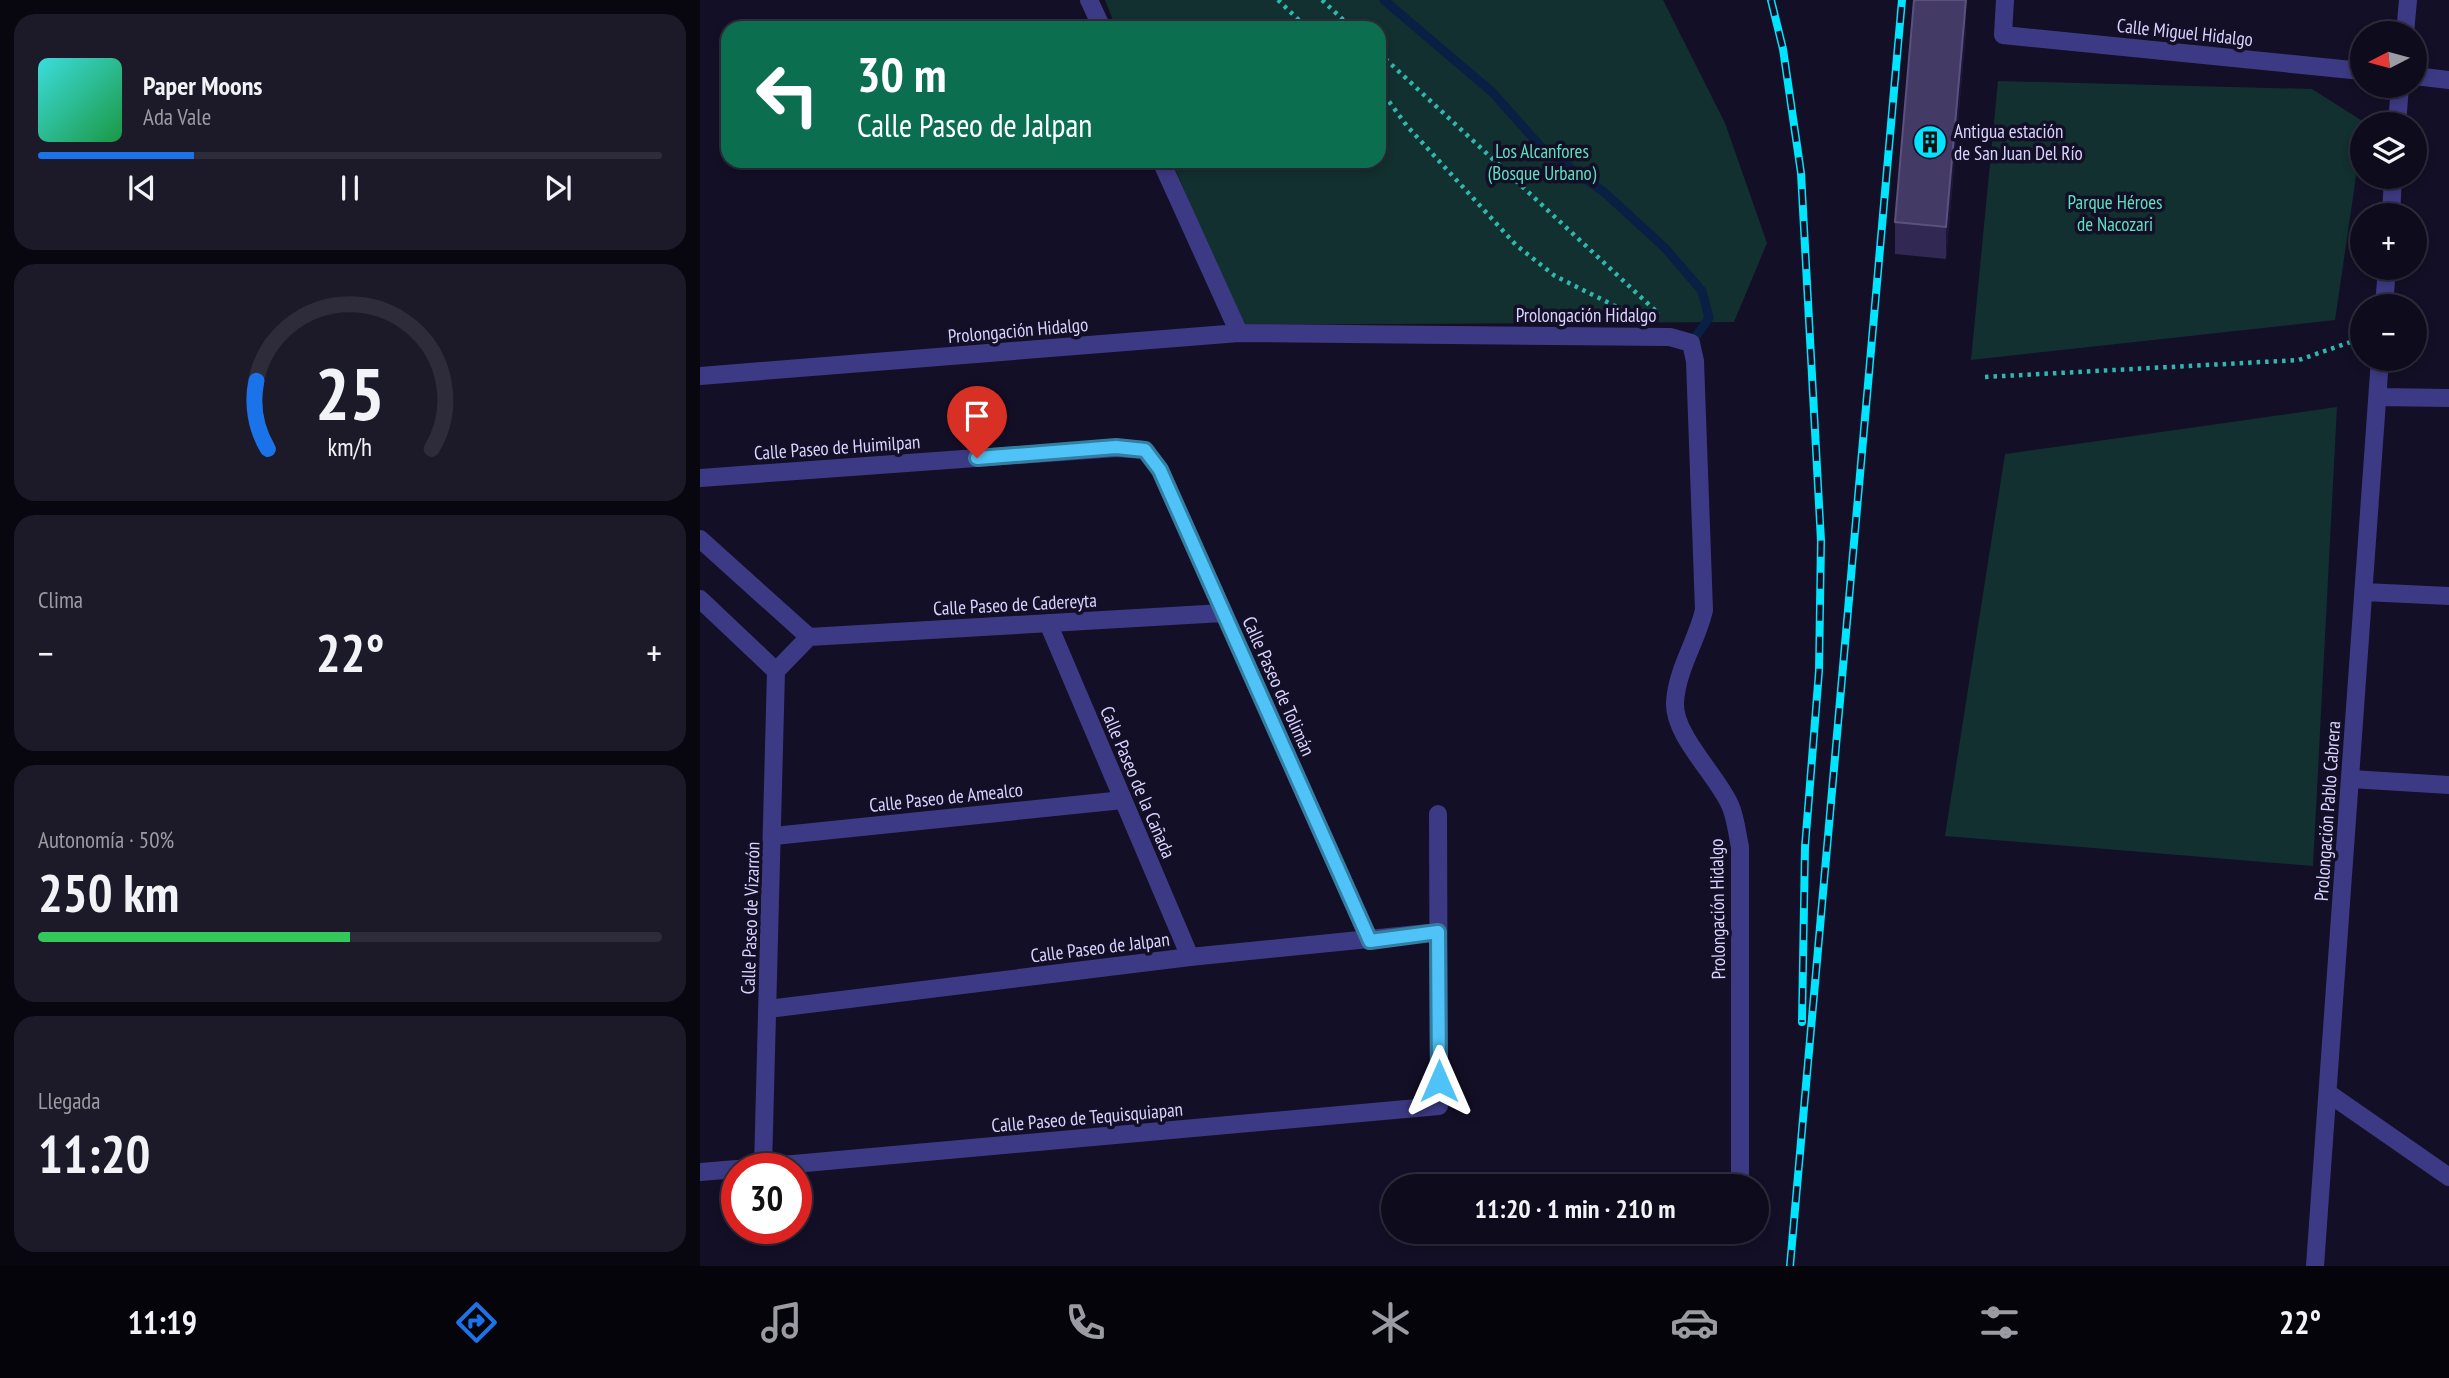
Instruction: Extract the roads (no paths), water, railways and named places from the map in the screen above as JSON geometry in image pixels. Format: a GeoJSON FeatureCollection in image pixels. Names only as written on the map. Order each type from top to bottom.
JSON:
{"type":"FeatureCollection","features":[{"type":"Feature","properties":{"kind":"street"},"geometry":{"type":"LineString","coordinates":[[1089,0],[1099,21]]}},
{"type":"Feature","properties":{"kind":"street","name":"Calle Miguel Hidalgo"},"geometry":{"type":"LineString","coordinates":[[2005,0],[2003,35],[2350,70]]}},
{"type":"Feature","properties":{"kind":"street"},"geometry":{"type":"LineString","coordinates":[[2405,21],[2408,0]]}},
{"type":"Feature","properties":{"kind":"street"},"geometry":{"type":"LineString","coordinates":[[2427,77],[2449,80]]}},
{"type":"Feature","properties":{"kind":"street"},"geometry":{"type":"LineString","coordinates":[[1164,168],[1239,333]]}},
{"type":"Feature","properties":{"kind":"street","name":"Prolongación Hidalgo"},"geometry":{"type":"LineString","coordinates":[[700,376],[1239,333],[1670,337],[1691,343],[1695,361],[1704,610],[1699,631],[1680,673],[1675,705],[1682,731],[1731,807],[1740,847],[1740,1174]]}},
{"type":"Feature","properties":{"kind":"street","name":"Prolongación Pablo Cabrera"},"geometry":{"type":"LineString","coordinates":[[2315,1266],[2380,371]]}},
{"type":"Feature","properties":{"kind":"street"},"geometry":{"type":"LineString","coordinates":[[2378,397],[2449,398]]}},
{"type":"Feature","properties":{"kind":"street","name":"Calle Paseo de Huimilpan"},"geometry":{"type":"LineString","coordinates":[[700,478],[1116,447],[1145,450]]}},
{"type":"Feature","properties":{"kind":"street","name":"Calle Paseo de Tolimán"},"geometry":{"type":"LineString","coordinates":[[1145,450],[1160,470],[1370,941]]}},
{"type":"Feature","properties":{"kind":"street"},"geometry":{"type":"LineString","coordinates":[[700,539],[809,637],[776,671],[700,600]]}},
{"type":"Feature","properties":{"kind":"street"},"geometry":{"type":"LineString","coordinates":[[2364,593],[2449,596]]}},
{"type":"Feature","properties":{"kind":"street","name":"Calle Paseo de Cadereyta"},"geometry":{"type":"LineString","coordinates":[[809,637],[1223,613]]}},
{"type":"Feature","properties":{"kind":"street","name":"Calle Paseo de la Cañada"},"geometry":{"type":"LineString","coordinates":[[1048,623],[1190,957]]}},
{"type":"Feature","properties":{"kind":"street","name":"Calle Paseo de Vizarrón"},"geometry":{"type":"LineString","coordinates":[[763,1153],[774,836],[776,671]]}},
{"type":"Feature","properties":{"kind":"street"},"geometry":{"type":"LineString","coordinates":[[2351,779],[2449,785]]}},
{"type":"Feature","properties":{"kind":"street","name":"Calle Paseo de Amealco"},"geometry":{"type":"LineString","coordinates":[[774,836],[1123,800]]}},
{"type":"Feature","properties":{"kind":"street"},"geometry":{"type":"LineString","coordinates":[[1438,814],[1438,932]]}},
{"type":"Feature","properties":{"kind":"street","name":"Calle Paseo de Jalpan"},"geometry":{"type":"LineString","coordinates":[[768,1009],[1190,957],[1370,941],[1438,932]]}},
{"type":"Feature","properties":{"kind":"street","name":"Calle Paseo de Tequisquiapan"},"geometry":{"type":"LineString","coordinates":[[812,1163],[1439,1106],[1438,932]]}},
{"type":"Feature","properties":{"kind":"street"},"geometry":{"type":"LineString","coordinates":[[2328,1093],[2449,1177]]}},
{"type":"Feature","properties":{"kind":"street","name":"Calle Paseo de Tequisquiapan"},"geometry":{"type":"LineString","coordinates":[[700,1172],[721,1170]]}},
{"type":"Feature","properties":{"kind":"waterway"},"geometry":{"type":"LineString","coordinates":[[1384,0],[1492,92],[1542,148],[1604,192],[1665,248],[1702,291],[1709,318],[1692,342]]}},
{"type":"Feature","properties":{"kind":"railway"},"geometry":{"type":"LineString","coordinates":[[1771,0],[1783,49],[1801,173],[1821,541],[1819,671],[1805,847],[1802,1022]]}},
{"type":"Feature","properties":{"kind":"railway"},"geometry":{"type":"LineString","coordinates":[[1790,1266],[1902,0]]}},
{"type":"Feature","properties":{"kind":"place","name":"Antigua estación de San Juan Del Río"},"geometry":{"type":"Point","coordinates":[1930,142]}},
{"type":"Feature","properties":{"kind":"park label","name":"Los Alcanfores (Bosque Urbano)"},"geometry":{"type":"Point","coordinates":[1542,162]}},
{"type":"Feature","properties":{"kind":"park label","name":"Parque Héroes de Nacozari"},"geometry":{"type":"Point","coordinates":[2115,213]}}]}
